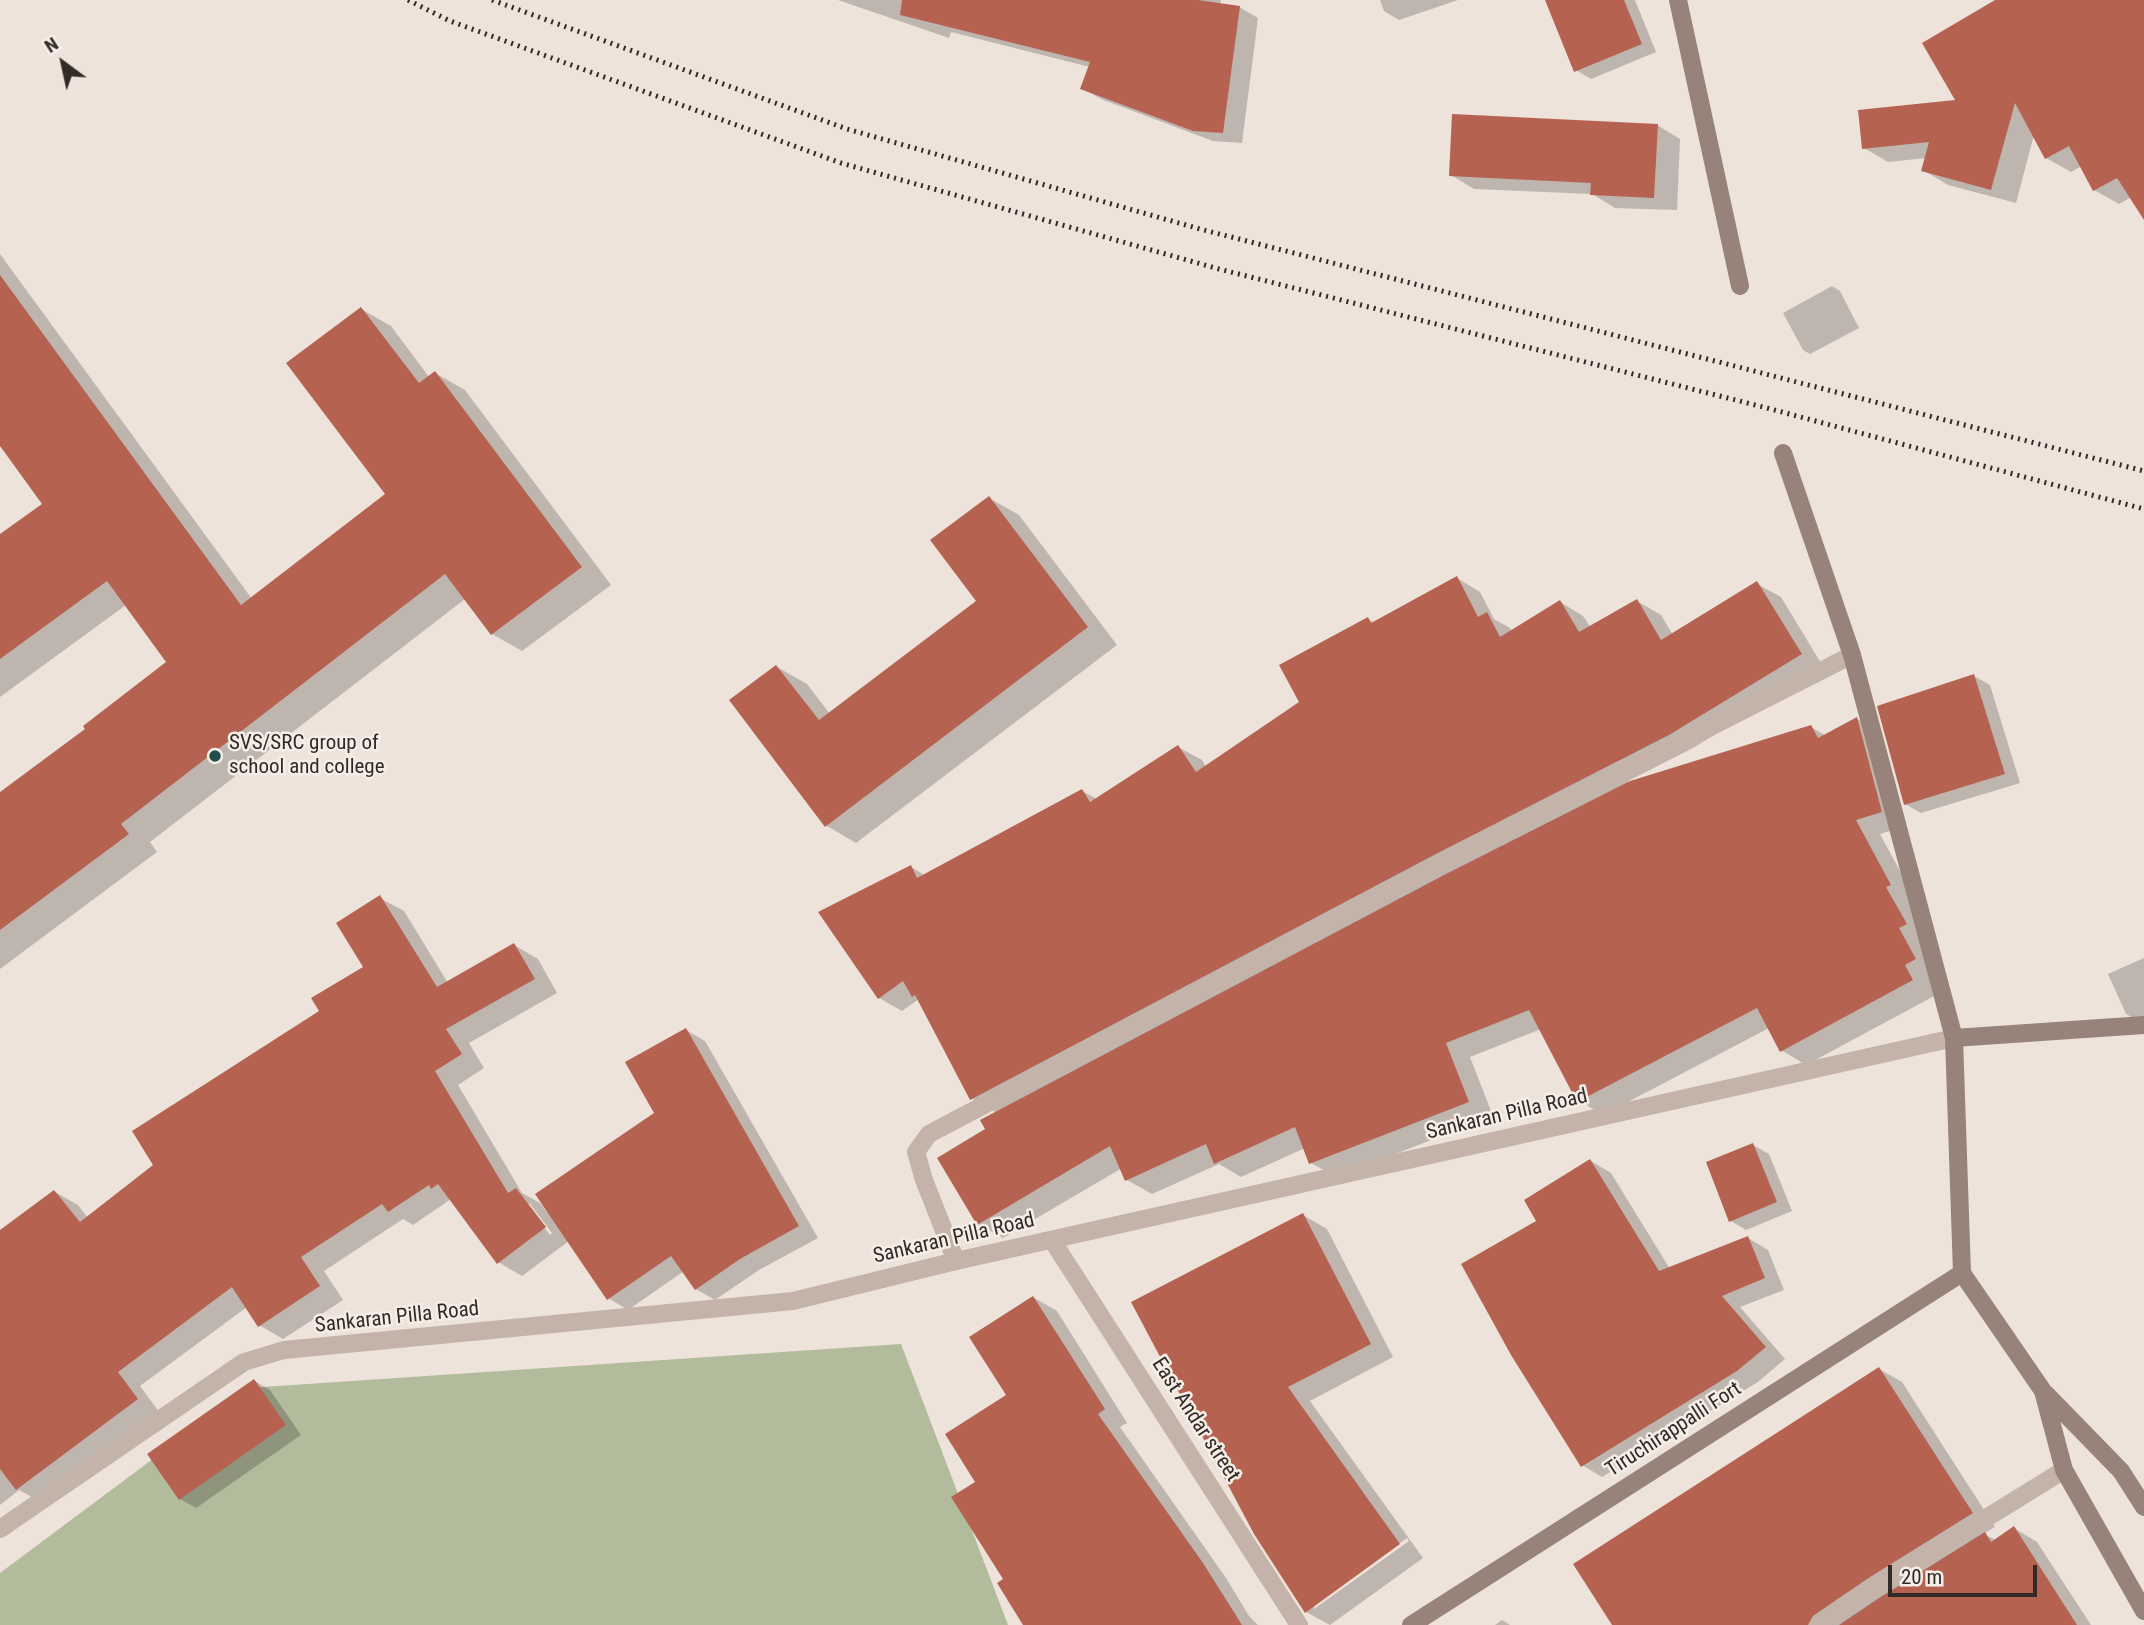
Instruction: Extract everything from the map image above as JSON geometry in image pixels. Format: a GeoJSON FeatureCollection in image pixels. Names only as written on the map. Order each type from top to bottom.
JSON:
{"type":"FeatureCollection","features":[{"type":"Feature","properties":{"kind":"main road"},"geometry":{"type":"LineString","coordinates":[[1678,0],[1740,286]]}},
{"type":"Feature","properties":{"kind":"main road"},"geometry":{"type":"LineString","coordinates":[[1783,453],[1852,655],[1954,1038],[1962,1273],[2043,1391],[2120,1471],[2144,1507]]}},
{"type":"Feature","properties":{"kind":"main road"},"geometry":{"type":"LineString","coordinates":[[1954,1038],[2144,1025]]}},
{"type":"Feature","properties":{"kind":"main road","name":"Tiruchirappalli Fort"},"geometry":{"type":"LineString","coordinates":[[1411,1625],[1962,1273]]}},
{"type":"Feature","properties":{"kind":"main road"},"geometry":{"type":"LineString","coordinates":[[2043,1391],[2064,1471],[2144,1611]]}},
{"type":"Feature","properties":{"kind":"street"},"geometry":{"type":"LineString","coordinates":[[956,1261],[924,1180],[916,1152],[929,1134],[1439,865],[1852,655]]}},
{"type":"Feature","properties":{"kind":"street","name":"Sankaran Pilla Road"},"geometry":{"type":"LineString","coordinates":[[0,1529],[244,1362],[284,1350],[793,1301],[956,1261],[1954,1038]]}},
{"type":"Feature","properties":{"kind":"street","name":"East Andar street"},"geometry":{"type":"LineString","coordinates":[[1052,1240],[1299,1625]]}},
{"type":"Feature","properties":{"kind":"street"},"geometry":{"type":"LineString","coordinates":[[1819,1625],[1873,1588],[2064,1471]]}},
{"type":"Feature","properties":{"kind":"green space"},"geometry":{"type":"Polygon","coordinates":[[[901,1344],[1008,1625],[0,1625],[0,1573],[248,1388],[901,1344]]]}},
{"type":"Feature","properties":{"kind":"building"},"geometry":{"type":"Polygon","coordinates":[[[902,0],[1198,0],[1240,6],[1223,133],[1193,131],[1080,89],[1090,62],[900,15],[902,0]]]}},
{"type":"Feature","properties":{"kind":"building"},"geometry":{"type":"Polygon","coordinates":[[[1545,0],[1624,0],[1642,44],[1574,72],[1545,0]]]}},
{"type":"Feature","properties":{"kind":"building"},"geometry":{"type":"Polygon","coordinates":[[[1995,0],[2144,0],[2144,220],[2117,178],[2093,191],[2069,146],[2045,159],[2015,103],[1991,190],[1921,171],[1929,142],[1862,149],[1858,110],[1955,100],[1922,43],[1995,0]]]}},
{"type":"Feature","properties":{"kind":"building"},"geometry":{"type":"Polygon","coordinates":[[[1452,114],[1658,124],[1654,198],[1590,195],[1591,183],[1449,176],[1452,114]]]}},
{"type":"Feature","properties":{"kind":"building"},"geometry":{"type":"Polygon","coordinates":[[[0,275],[241,605],[385,494],[286,363],[361,307],[419,383],[435,371],[582,567],[491,635],[445,574],[121,824],[129,834],[0,930],[0,792],[85,729],[83,726],[166,662],[107,581],[0,659],[0,534],[42,504],[0,446],[0,275]]]}},
{"type":"Feature","properties":{"kind":"building"},"geometry":{"type":"Polygon","coordinates":[[[989,496],[1088,627],[825,827],[729,700],[776,665],[819,720],[976,601],[930,540],[989,496]]]}},
{"type":"Feature","properties":{"kind":"building"},"geometry":{"type":"Polygon","coordinates":[[[1457,576],[1478,617],[1487,612],[1500,637],[1560,600],[1579,632],[1637,599],[1661,640],[1757,581],[1802,654],[1669,735],[1434,855],[970,1100],[915,995],[912,997],[903,981],[878,999],[818,912],[911,865],[917,878],[1082,789],[1090,802],[1178,745],[1196,772],[1299,702],[1279,665],[1368,617],[1371,623],[1457,576]]]}},
{"type":"Feature","properties":{"kind":"building"},"geometry":{"type":"Polygon","coordinates":[[[1974,674],[2005,774],[1904,805],[1877,706],[1974,674]]]}},
{"type":"Feature","properties":{"kind":"building"},"geometry":{"type":"Polygon","coordinates":[[[1857,717],[1882,812],[1856,820],[1891,885],[1886,887],[1907,924],[1899,928],[1916,959],[1905,965],[1913,980],[1780,1052],[1757,1008],[1577,1102],[1529,1010],[1446,1043],[1469,1102],[1309,1164],[1295,1127],[1214,1164],[1206,1144],[1125,1181],[1110,1146],[977,1225],[937,1158],[985,1129],[980,1120],[1444,875],[1630,781],[1811,725],[1818,738],[1857,717]]]}},
{"type":"Feature","properties":{"kind":"building"},"geometry":{"type":"Polygon","coordinates":[[[380,895],[437,987],[514,943],[535,979],[446,1029],[462,1054],[435,1071],[508,1193],[516,1188],[546,1227],[497,1264],[438,1184],[431,1189],[429,1185],[388,1212],[382,1204],[301,1257],[320,1286],[258,1327],[232,1287],[118,1372],[138,1399],[16,1490],[0,1469],[0,1230],[54,1190],[80,1222],[153,1165],[132,1131],[319,1011],[311,998],[363,967],[336,923],[380,895]]]}},
{"type":"Feature","properties":{"kind":"building"},"geometry":{"type":"Polygon","coordinates":[[[686,1028],[799,1226],[740,1259],[695,1290],[671,1256],[607,1300],[535,1194],[654,1113],[625,1062],[686,1028]]]}},
{"type":"Feature","properties":{"kind":"building"},"geometry":{"type":"Polygon","coordinates":[[[1753,1143],[1777,1202],[1729,1222],[1706,1162],[1753,1143]]]}},
{"type":"Feature","properties":{"kind":"building"},"geometry":{"type":"Polygon","coordinates":[[[1590,1159],[1659,1271],[1748,1236],[1765,1278],[1722,1296],[1766,1347],[1737,1371],[1581,1467],[1511,1355],[1461,1264],[1536,1221],[1524,1200],[1590,1159]]]}},
{"type":"Feature","properties":{"kind":"building"},"geometry":{"type":"Polygon","coordinates":[[[1303,1213],[1371,1344],[1288,1387],[1400,1544],[1305,1613],[1254,1534],[1131,1302],[1303,1213]]]}},
{"type":"Feature","properties":{"kind":"building"},"geometry":{"type":"Polygon","coordinates":[[[1033,1296],[1105,1409],[1098,1414],[1203,1563],[1242,1625],[1023,1625],[997,1583],[1003,1579],[951,1497],[975,1482],[945,1434],[1006,1395],[969,1337],[1033,1296]]]}},
{"type":"Feature","properties":{"kind":"building"},"geometry":{"type":"Polygon","coordinates":[[[1879,1367],[1973,1513],[1867,1579],[1813,1616],[1808,1625],[1612,1625],[1573,1564],[1879,1367]]]}},
{"type":"Feature","properties":{"kind":"building"},"geometry":{"type":"Polygon","coordinates":[[[254,1379],[286,1425],[179,1500],[147,1454],[254,1379]]]}},
{"type":"Feature","properties":{"kind":"building"},"geometry":{"type":"Polygon","coordinates":[[[2014,1526],[2077,1625],[1839,1625],[1985,1532],[1991,1542],[2014,1526]]]}},
{"type":"Feature","properties":{"kind":"railway"},"geometry":{"type":"LineString","coordinates":[[408,0],[450,21],[841,163],[1219,269],[1767,408],[2144,509]]}},
{"type":"Feature","properties":{"kind":"railway"},"geometry":{"type":"LineString","coordinates":[[492,0],[847,129],[1200,229],[2144,471]]}},
{"type":"Feature","properties":{"kind":"place","name":"SVS/SRC group of school and college"},"geometry":{"type":"Point","coordinates":[215,756]}}]}
